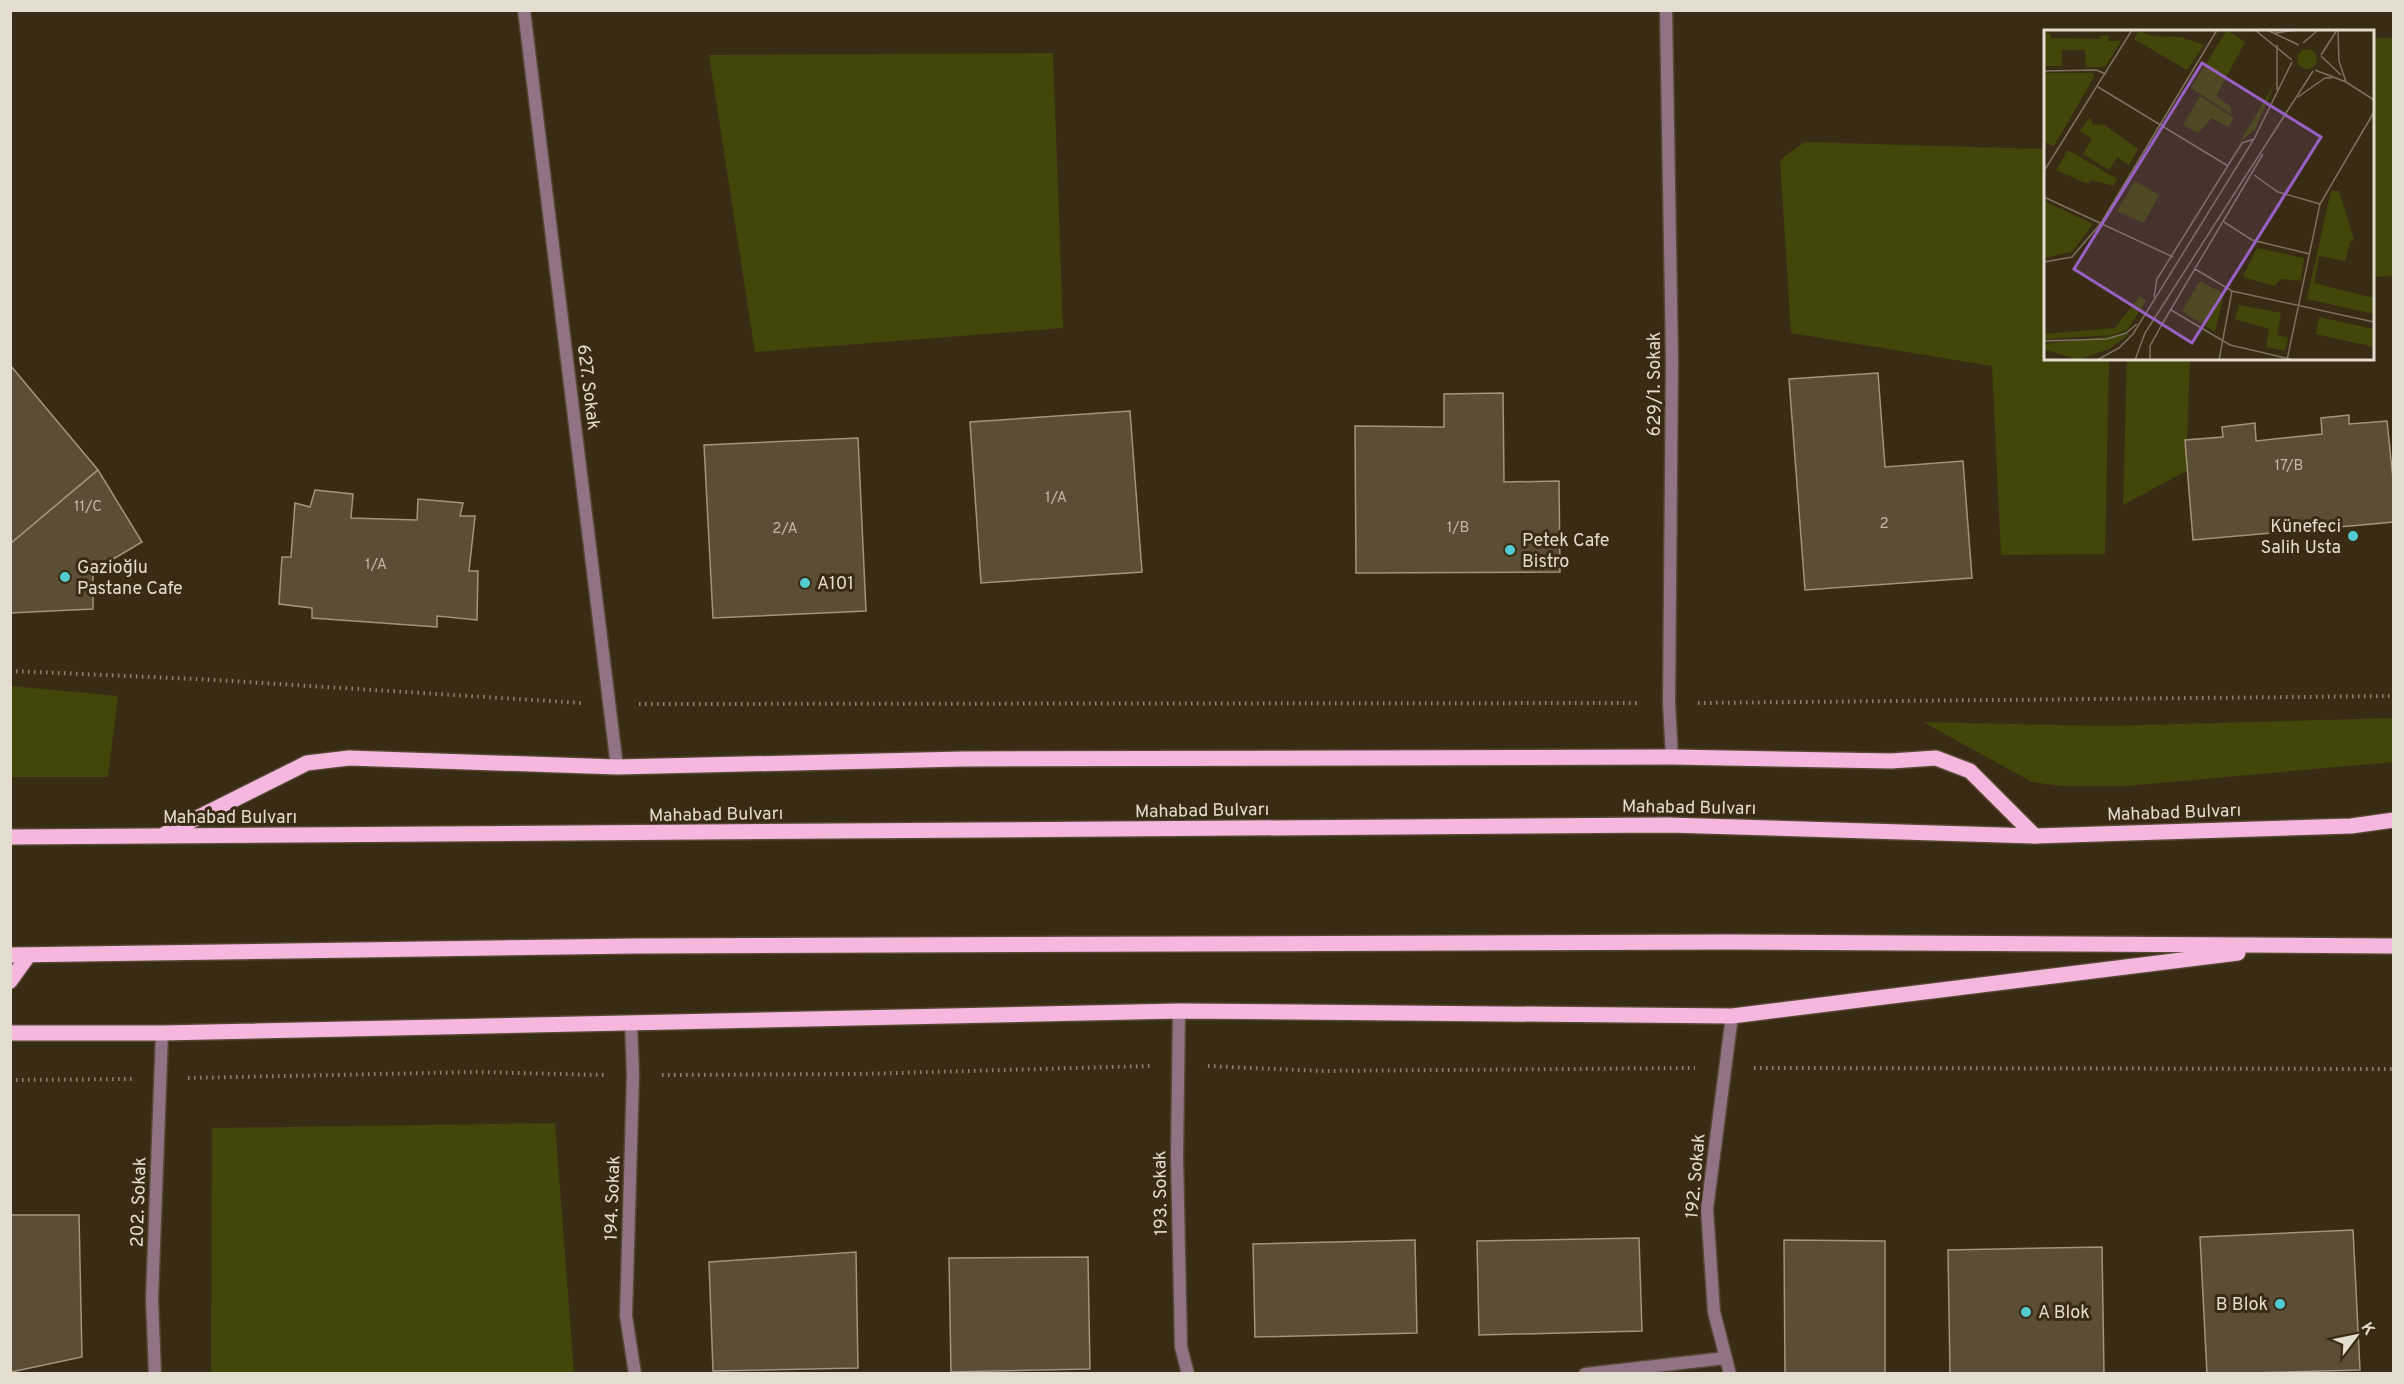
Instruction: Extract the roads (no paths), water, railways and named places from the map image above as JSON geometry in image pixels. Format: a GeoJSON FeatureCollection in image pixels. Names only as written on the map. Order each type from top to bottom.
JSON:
{"type":"FeatureCollection","features":[{"type":"Feature","properties":{"kind":"main road"},"geometry":{"type":"LineString","coordinates":[[161,836],[307,763],[349,758],[617,767],[963,759],[1672,757],[1891,761],[1936,758],[1970,771],[2035,836]]}},
{"type":"Feature","properties":{"kind":"main road","name":"Mahabad Bulvarı"},"geometry":{"type":"LineString","coordinates":[[10,837],[1668,825],[2035,836],[2350,826],[2394,820]]}},
{"type":"Feature","properties":{"kind":"main road"},"geometry":{"type":"LineString","coordinates":[[10,954],[28,956],[636,946],[1716,942],[2394,946]]}},
{"type":"Feature","properties":{"kind":"main road"},"geometry":{"type":"LineString","coordinates":[[10,1033],[162,1033],[1179,1011],[1732,1016],[2300,945]]}},
{"type":"Feature","properties":{"kind":"main road"},"geometry":{"type":"LineString","coordinates":[[10,981],[28,956]]}},
{"type":"Feature","properties":{"kind":"street","name":"627. Sokak"},"geometry":{"type":"LineString","coordinates":[[524,10],[617,767]]}},
{"type":"Feature","properties":{"kind":"street","name":"629/1. Sokak"},"geometry":{"type":"LineString","coordinates":[[1666,10],[1672,360],[1669,703],[1672,757]]}},
{"type":"Feature","properties":{"kind":"street","name":"193. Sokak"},"geometry":{"type":"LineString","coordinates":[[1179,1011],[1177,1156],[1181,1347],[1188,1374]]}},
{"type":"Feature","properties":{"kind":"street","name":"192. Sokak"},"geometry":{"type":"LineString","coordinates":[[1730,1374],[1714,1312],[1707,1209],[1732,1016]]}},
{"type":"Feature","properties":{"kind":"street","name":"194. Sokak"},"geometry":{"type":"LineString","coordinates":[[631,1023],[633,1075],[626,1316],[635,1374]]}},
{"type":"Feature","properties":{"kind":"street","name":"202. Sokak"},"geometry":{"type":"LineString","coordinates":[[155,1374],[152,1299],[162,1033]]}},
{"type":"Feature","properties":{"kind":"street"},"geometry":{"type":"LineString","coordinates":[[1585,1374],[1726,1358]]}},
{"type":"Feature","properties":{"kind":"place","name":"Künefeci Salih Usta"},"geometry":{"type":"Point","coordinates":[2353,536]}},
{"type":"Feature","properties":{"kind":"place","name":"Petek Cafe Bistro"},"geometry":{"type":"Point","coordinates":[1510,550]}},
{"type":"Feature","properties":{"kind":"place","name":"Gazioğlu Pastane Cafe"},"geometry":{"type":"Point","coordinates":[65,577]}},
{"type":"Feature","properties":{"kind":"place","name":"A101"},"geometry":{"type":"Point","coordinates":[805,583]}},
{"type":"Feature","properties":{"kind":"place","name":"B Blok"},"geometry":{"type":"Point","coordinates":[2280,1304]}},
{"type":"Feature","properties":{"kind":"place","name":"A Blok"},"geometry":{"type":"Point","coordinates":[2026,1312]}}]}
